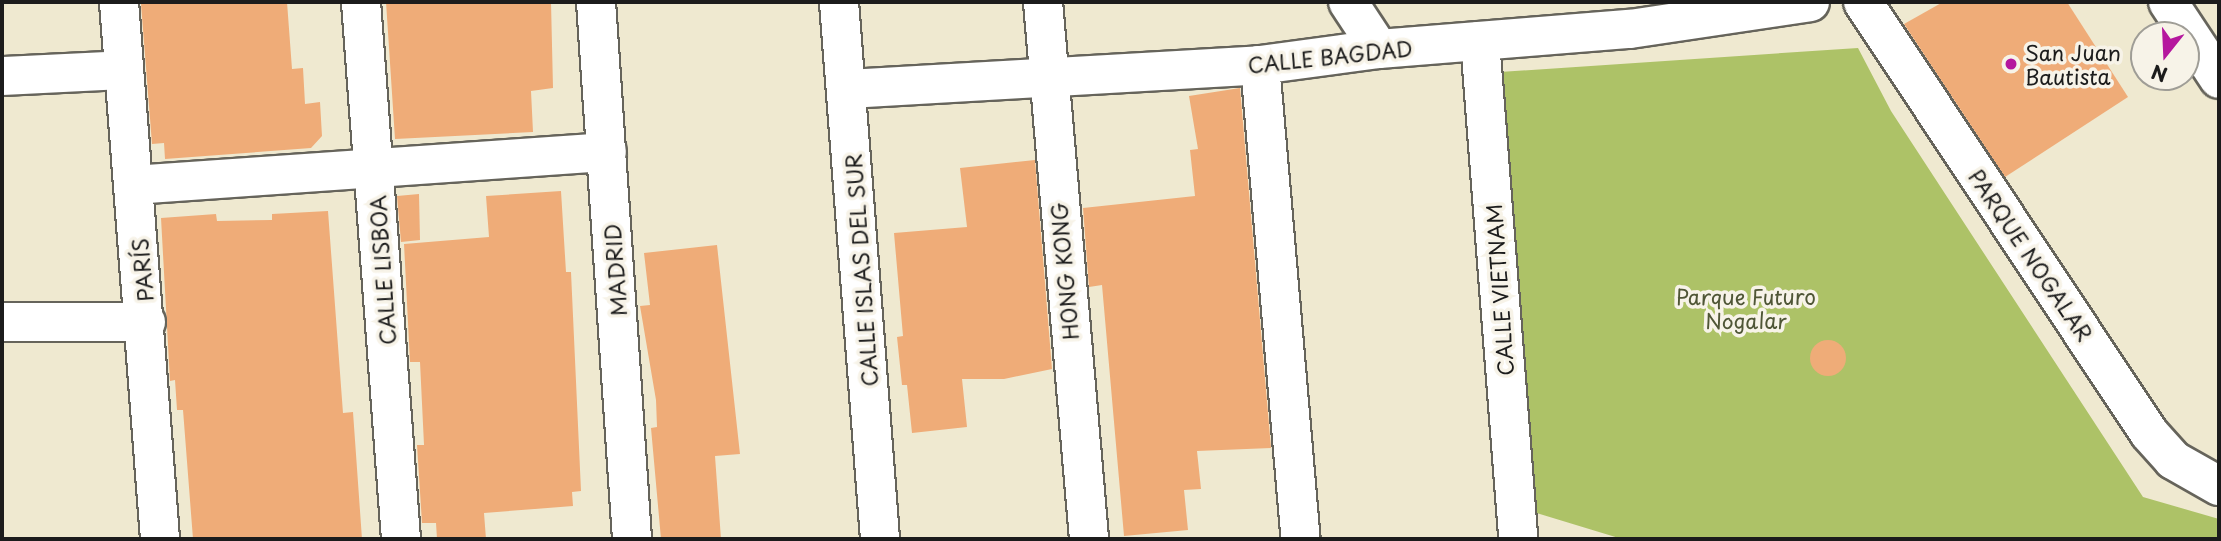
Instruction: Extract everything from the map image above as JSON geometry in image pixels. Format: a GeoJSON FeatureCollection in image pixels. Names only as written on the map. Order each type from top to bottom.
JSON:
{"type":"FeatureCollection","features":[{"type":"Feature","properties":{"kind":"main road","name":"PARÍS"},"geometry":{"type":"LineString","coordinates":[[119,2],[146,322],[160,539]]}},
{"type":"Feature","properties":{"kind":"main road","name":"CALLE LISBOA"},"geometry":{"type":"LineString","coordinates":[[361,2],[401,539]]}},
{"type":"Feature","properties":{"kind":"main road","name":"MADRID"},"geometry":{"type":"LineString","coordinates":[[596,2],[632,539]]}},
{"type":"Feature","properties":{"kind":"main road","name":"CALLE ISLAS DEL SUR"},"geometry":{"type":"LineString","coordinates":[[839,2],[848,89],[880,539]]}},
{"type":"Feature","properties":{"kind":"main road","name":"HONG KONG"},"geometry":{"type":"LineString","coordinates":[[1043,2],[1046,77],[1088,539]]}},
{"type":"Feature","properties":{"kind":"main road"},"geometry":{"type":"LineString","coordinates":[[1349,2],[1379,49]]}},
{"type":"Feature","properties":{"kind":"main road","name":"CALLE BAGDAD"},"geometry":{"type":"LineString","coordinates":[[848,89],[1260,65],[1379,49],[1480,41],[1621,15],[1810,2]]}},
{"type":"Feature","properties":{"kind":"main road","name":"PARQUE NOGALAR"},"geometry":{"type":"LineString","coordinates":[[1863,2],[2149,433],[2173,460],[2219,486]]}},
{"type":"Feature","properties":{"kind":"main road"},"geometry":{"type":"LineString","coordinates":[[2168,2],[2219,79]]}},
{"type":"Feature","properties":{"kind":"main road","name":"CALLE VIETNAM"},"geometry":{"type":"LineString","coordinates":[[1480,41],[1518,539]]}},
{"type":"Feature","properties":{"kind":"main road"},"geometry":{"type":"LineString","coordinates":[[1260,65],[1301,539]]}},
{"type":"Feature","properties":{"kind":"main road"},"geometry":{"type":"LineString","coordinates":[[2,76],[124,70]]}},
{"type":"Feature","properties":{"kind":"main road"},"geometry":{"type":"LineString","coordinates":[[134,185],[607,152]]}},
{"type":"Feature","properties":{"kind":"main road"},"geometry":{"type":"LineString","coordinates":[[2,322],[146,322]]}},
{"type":"Feature","properties":{"kind":"green space","name":"Parque Futuro Nogalar"},"geometry":{"type":"Polygon","coordinates":[[[1858,48],[1891,111],[2143,497],[2219,519],[2219,539],[1622,539],[1530,511],[1500,72],[1858,48]]]}},
{"type":"Feature","properties":{"kind":"building"},"geometry":{"type":"Polygon","coordinates":[[[287,2],[292,69],[303,68],[305,104],[320,102],[322,136],[311,148],[165,159],[164,143],[152,144],[141,4],[287,2]]]}},
{"type":"Feature","properties":{"kind":"building"},"geometry":{"type":"Polygon","coordinates":[[[386,2],[551,2],[553,88],[531,91],[533,132],[395,139],[386,2]]]}},
{"type":"Feature","properties":{"kind":"building","name":"San Juan Bautista"},"geometry":{"type":"Polygon","coordinates":[[[1943,2],[2067,2],[2128,97],[2005,177],[1904,24],[1943,2]]]}},
{"type":"Feature","properties":{"kind":"building"},"geometry":{"type":"Polygon","coordinates":[[[1240,88],[1271,448],[1197,451],[1201,489],[1184,490],[1188,530],[1124,536],[1102,285],[1089,287],[1083,208],[1195,196],[1190,150],[1198,149],[1189,96],[1240,88]]]}},
{"type":"Feature","properties":{"kind":"building"},"geometry":{"type":"Polygon","coordinates":[[[1035,160],[1052,369],[1004,379],[962,379],[967,427],[912,433],[907,385],[902,385],[897,337],[903,336],[894,233],[967,227],[960,168],[1035,160]]]}},
{"type":"Feature","properties":{"kind":"building"},"geometry":{"type":"Polygon","coordinates":[[[561,191],[566,272],[571,272],[581,491],[572,492],[573,506],[484,513],[486,539],[437,539],[436,523],[422,523],[417,445],[424,445],[420,362],[410,362],[404,244],[489,237],[486,196],[561,191]]]}},
{"type":"Feature","properties":{"kind":"building"},"geometry":{"type":"Polygon","coordinates":[[[419,194],[420,240],[401,242],[397,196],[419,194]]]}},
{"type":"Feature","properties":{"kind":"building"},"geometry":{"type":"Polygon","coordinates":[[[328,211],[343,413],[353,412],[362,539],[193,539],[183,410],[177,410],[175,380],[170,381],[161,218],[216,214],[217,221],[272,220],[272,214],[328,211]]]}},
{"type":"Feature","properties":{"kind":"building"},"geometry":{"type":"Polygon","coordinates":[[[717,245],[740,454],[715,456],[721,539],[661,539],[651,428],[657,427],[656,400],[640,306],[650,305],[644,253],[717,245]]]}},
{"type":"Feature","properties":{"kind":"building"},"geometry":{"type":"Polygon","coordinates":[[[1828,340],[1841,345],[1846,358],[1841,371],[1828,376],[1815,371],[1810,358],[1815,345],[1828,340]]]}},
{"type":"Feature","properties":{"kind":"place","name":"San Juan Bautista"},"geometry":{"type":"Point","coordinates":[2011,64]}}]}
